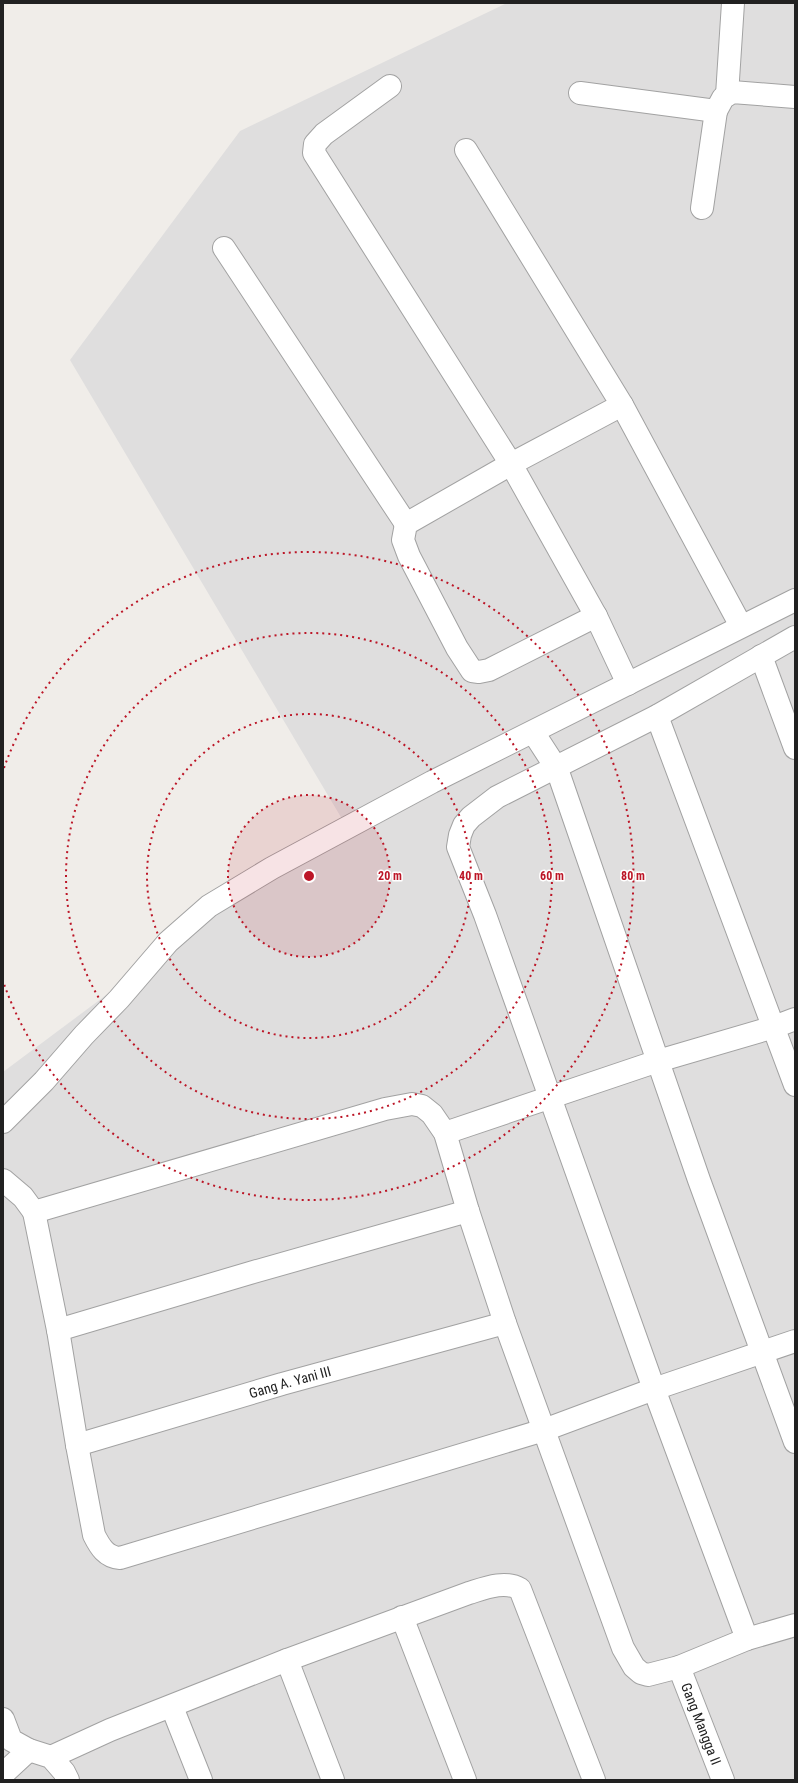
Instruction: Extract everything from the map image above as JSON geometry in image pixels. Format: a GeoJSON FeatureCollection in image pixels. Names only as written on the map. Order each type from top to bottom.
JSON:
{"type":"FeatureCollection","features":[{"type":"Feature","properties":{"kind":"street"},"geometry":{"type":"LineString","coordinates":[[702,208],[722,103],[733,3]]}},
{"type":"Feature","properties":{"kind":"street"},"geometry":{"type":"LineString","coordinates":[[390,86],[324,134],[315,144],[314,153],[511,464],[596,616],[628,684]]}},
{"type":"Feature","properties":{"kind":"street"},"geometry":{"type":"LineString","coordinates":[[722,103],[732,92],[795,97]]}},
{"type":"Feature","properties":{"kind":"street"},"geometry":{"type":"LineString","coordinates":[[580,93],[722,103]]}},
{"type":"Feature","properties":{"kind":"street"},"geometry":{"type":"LineString","coordinates":[[466,150],[622,405],[741,626]]}},
{"type":"Feature","properties":{"kind":"street"},"geometry":{"type":"LineString","coordinates":[[224,248],[406,524],[403,540],[409,556],[458,648],[472,670],[479,672],[489,670],[596,616]]}},
{"type":"Feature","properties":{"kind":"street"},"geometry":{"type":"LineString","coordinates":[[406,524],[511,464],[622,405]]}},
{"type":"Feature","properties":{"kind":"street"},"geometry":{"type":"LineString","coordinates":[[3,1122],[119,999],[168,942],[209,906],[279,864],[432,782],[795,600]]}},
{"type":"Feature","properties":{"kind":"street"},"geometry":{"type":"LineString","coordinates":[[747,1639],[654,1389],[550,1097],[458,847],[460,835],[464,825],[471,817],[498,797],[658,716],[795,637]]}},
{"type":"Feature","properties":{"kind":"street"},"geometry":{"type":"LineString","coordinates":[[761,656],[795,748]]}},
{"type":"Feature","properties":{"kind":"street"},"geometry":{"type":"LineString","coordinates":[[658,716],[795,1085]]}},
{"type":"Feature","properties":{"kind":"street"},"geometry":{"type":"LineString","coordinates":[[533,732],[557,768],[658,1061],[795,1442]]}},
{"type":"Feature","properties":{"kind":"street"},"geometry":{"type":"LineString","coordinates":[[445,1133],[658,1061],[774,1027],[795,1019]]}},
{"type":"Feature","properties":{"kind":"street"},"geometry":{"type":"LineString","coordinates":[[34,1212],[221,1156],[386,1109],[412,1104],[422,1106],[427,1109],[445,1133],[468,1211],[505,1323],[623,1648],[634,1667],[648,1675],[679,1667],[747,1639],[795,1626]]}},
{"type":"Feature","properties":{"kind":"street"},"geometry":{"type":"LineString","coordinates":[[3,1180],[23,1197],[34,1212],[58,1330],[94,1535],[100,1547],[115,1558],[120,1558],[544,1430],[654,1389],[795,1341]]}},
{"type":"Feature","properties":{"kind":"street"},"geometry":{"type":"LineString","coordinates":[[58,1330],[250,1273],[468,1211]]}},
{"type":"Feature","properties":{"kind":"street","name":"Gang A. Yani III"},"geometry":{"type":"LineString","coordinates":[[77,1445],[282,1384],[505,1323]]}},
{"type":"Feature","properties":{"kind":"street"},"geometry":{"type":"LineString","coordinates":[[51,1757],[110,1730],[172,1707],[287,1660],[402,1617],[493,1586],[508,1585],[516,1586],[520,1589],[594,1780]]}},
{"type":"Feature","properties":{"kind":"street"},"geometry":{"type":"LineString","coordinates":[[402,1617],[465,1780]]}},
{"type":"Feature","properties":{"kind":"street"},"geometry":{"type":"LineString","coordinates":[[287,1660],[333,1780]]}},
{"type":"Feature","properties":{"kind":"street","name":"Gang Mangga II"},"geometry":{"type":"LineString","coordinates":[[679,1667],[723,1780]]}},
{"type":"Feature","properties":{"kind":"street"},"geometry":{"type":"LineString","coordinates":[[172,1707],[201,1780]]}},
{"type":"Feature","properties":{"kind":"street"},"geometry":{"type":"LineString","coordinates":[[3,1719],[11,1740],[29,1750],[51,1757],[64,1772],[68,1780]]}},
{"type":"Feature","properties":{"kind":"street"},"geometry":{"type":"LineString","coordinates":[[3,1774],[29,1750]]}},
{"type":"Feature","properties":{"kind":"shaded area"},"geometry":{"type":"Polygon","coordinates":[[[507,3],[795,3],[795,1780],[3,1780],[3,1072],[342,819],[70,360],[240,131],[507,3]]]}}]}
